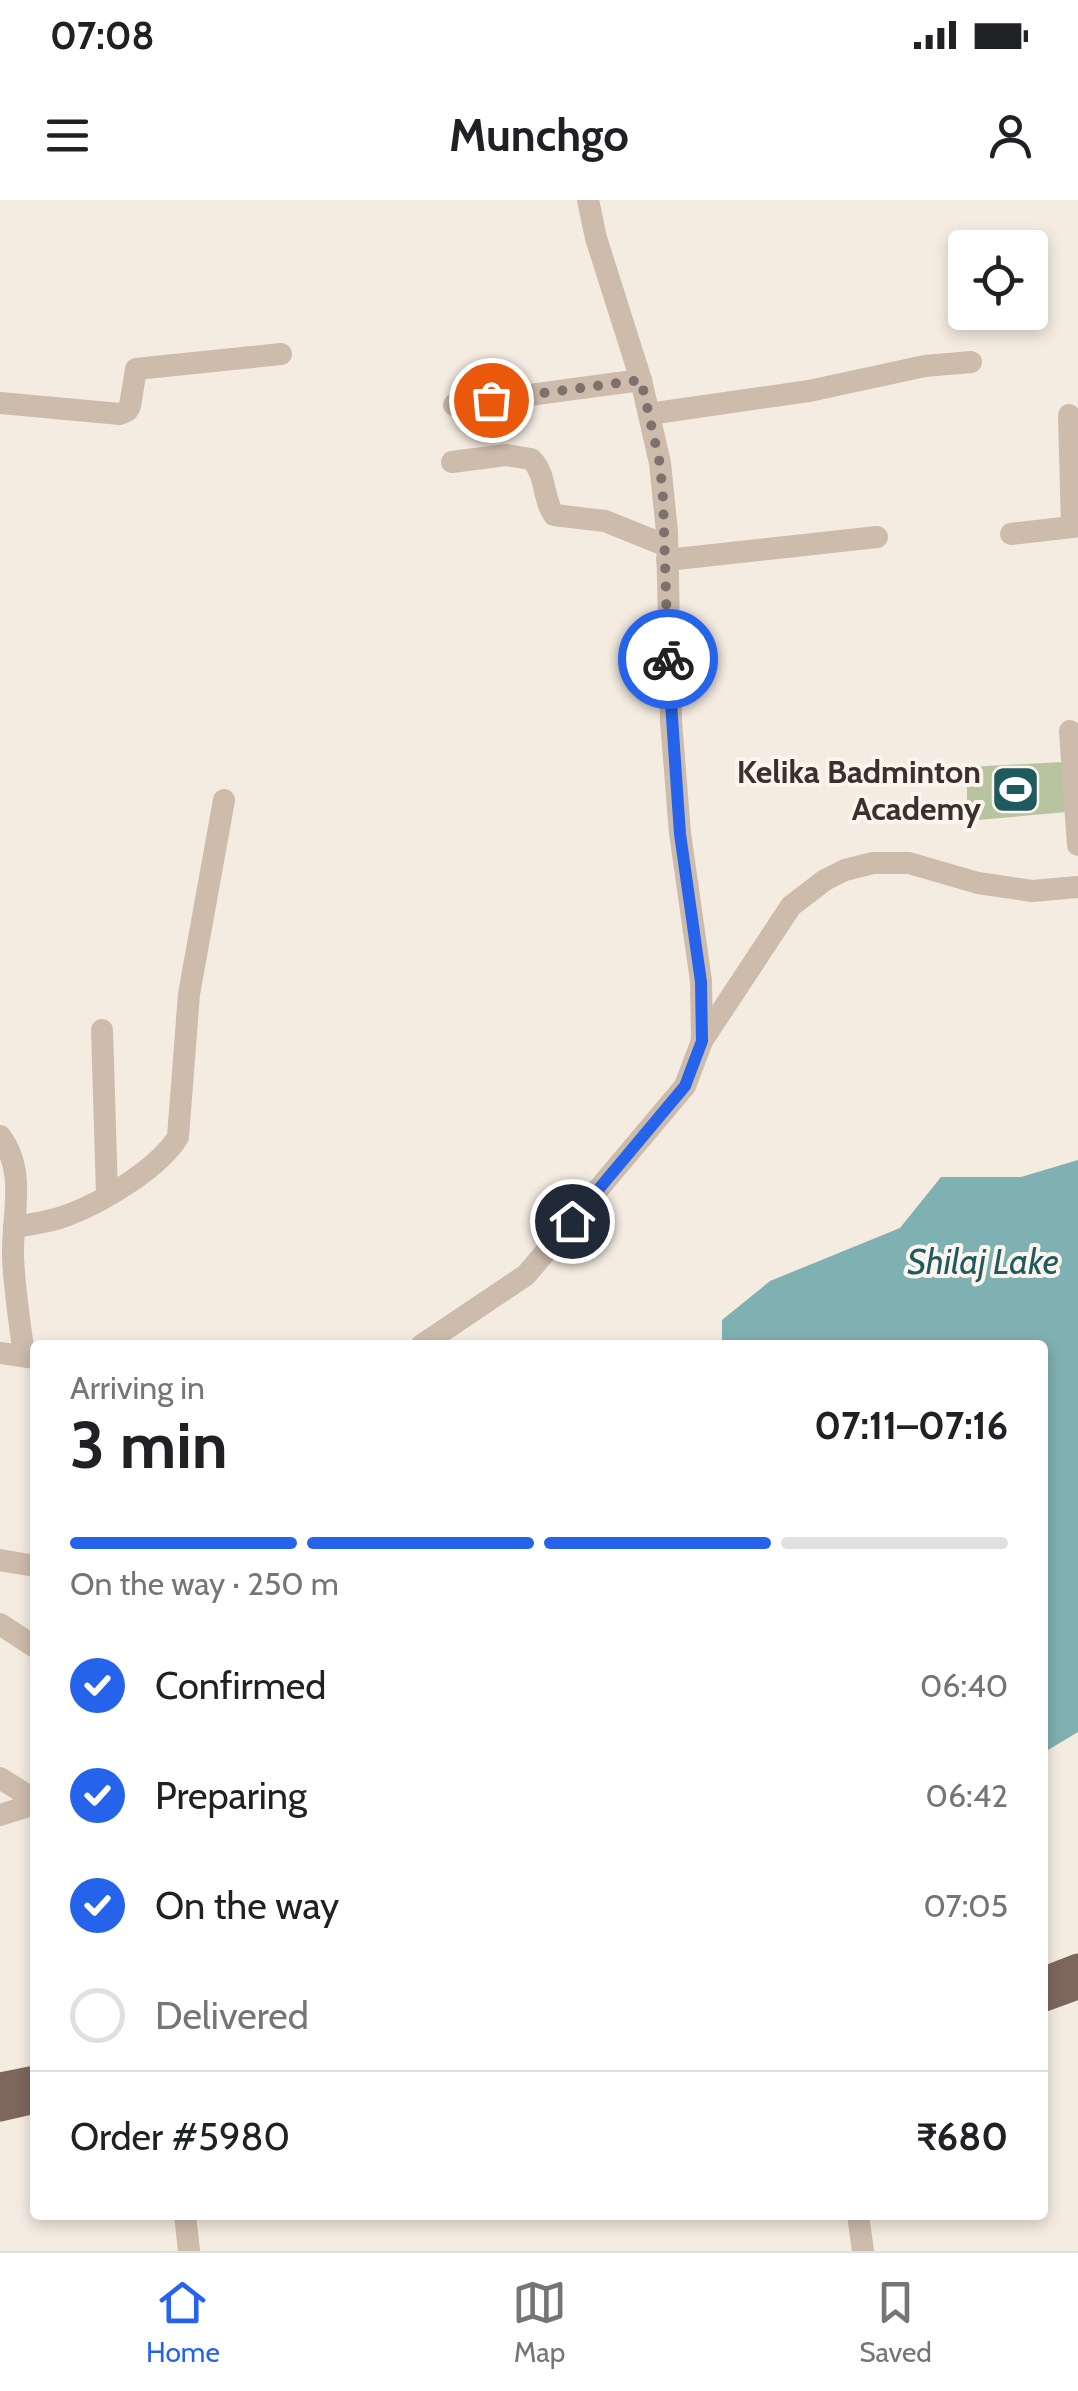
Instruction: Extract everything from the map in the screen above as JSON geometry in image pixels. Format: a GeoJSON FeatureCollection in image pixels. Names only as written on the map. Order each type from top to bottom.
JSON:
{"type":"FeatureCollection","features":[{"type":"Feature","properties":{"kind":"main road"},"geometry":{"type":"LineString","coordinates":[[1048,1978],[1078,1966]]}},
{"type":"Feature","properties":{"kind":"main road"},"geometry":{"type":"LineString","coordinates":[[1048,1998],[1078,1986]]}},
{"type":"Feature","properties":{"kind":"main road"},"geometry":{"type":"LineString","coordinates":[[0,2086],[30,2079]]}},
{"type":"Feature","properties":{"kind":"main road"},"geometry":{"type":"LineString","coordinates":[[0,2109],[30,2102]]}},
{"type":"Feature","properties":{"kind":"street"},"geometry":{"type":"LineString","coordinates":[[588,200],[601,256],[641,380],[660,464],[667,553],[670,721],[680,834],[701,982],[702,1041]]}},
{"type":"Feature","properties":{"kind":"street"},"geometry":{"type":"LineString","coordinates":[[0,404],[120,414],[130,406],[134,371],[139,368],[281,354]]}},
{"type":"Feature","properties":{"kind":"street"},"geometry":{"type":"LineString","coordinates":[[649,414],[809,392],[925,366],[972,362]]}},
{"type":"Feature","properties":{"kind":"street"},"geometry":{"type":"LineString","coordinates":[[454,405],[641,380]]}},
{"type":"Feature","properties":{"kind":"street"},"geometry":{"type":"LineString","coordinates":[[1012,534],[1075,527],[1072,430]]}},
{"type":"Feature","properties":{"kind":"street"},"geometry":{"type":"LineString","coordinates":[[452,462],[506,454],[531,460],[540,472],[548,507],[554,515],[605,521],[667,553],[877,536]]}},
{"type":"Feature","properties":{"kind":"street"},"geometry":{"type":"LineString","coordinates":[[1070,731],[1078,844]]}},
{"type":"Feature","properties":{"kind":"street"},"geometry":{"type":"LineString","coordinates":[[14,1227],[70,1215],[167,1154],[178,1137],[189,994],[224,800]]}},
{"type":"Feature","properties":{"kind":"street"},"geometry":{"type":"LineString","coordinates":[[429,1340],[526,1275],[685,1086],[702,1041],[792,906],[825,880],[845,870],[873,864],[909,863],[978,883],[1032,891],[1078,886]]}},
{"type":"Feature","properties":{"kind":"street"},"geometry":{"type":"LineString","coordinates":[[102,1030],[107,1194]]}},
{"type":"Feature","properties":{"kind":"street"},"geometry":{"type":"LineString","coordinates":[[0,1136],[10,1149],[16,1168],[13,1256],[30,1357],[0,1353]]}},
{"type":"Feature","properties":{"kind":"street"},"geometry":{"type":"LineString","coordinates":[[0,1560],[30,1565]]}},
{"type":"Feature","properties":{"kind":"street"},"geometry":{"type":"LineString","coordinates":[[0,1624],[30,1644]]}},
{"type":"Feature","properties":{"kind":"street"},"geometry":{"type":"LineString","coordinates":[[0,1778],[30,1799]]}},
{"type":"Feature","properties":{"kind":"street"},"geometry":{"type":"LineString","coordinates":[[0,1815],[30,1804]]}},
{"type":"Feature","properties":{"kind":"street"},"geometry":{"type":"LineString","coordinates":[[186,2220],[189,2251]]}},
{"type":"Feature","properties":{"kind":"street"},"geometry":{"type":"LineString","coordinates":[[859,2220],[863,2251]]}},
{"type":"Feature","properties":{"kind":"green space","name":"Kelika Badminton Academy"},"geometry":{"type":"Polygon","coordinates":[[[1063,762],[1067,812],[967,821],[967,767],[1063,762]]]}},
{"type":"Feature","properties":{"kind":"water","name":"Shilaj Lake"},"geometry":{"type":"Polygon","coordinates":[[[1078,1160],[1078,1732],[1048,1750],[1048,1340],[722,1340],[722,1320],[770,1281],[900,1228],[941,1177],[1021,1177],[1078,1160]]]}},
{"type":"Feature","properties":{"kind":"way so far"},"geometry":{"type":"LineString","coordinates":[[491,400],[641,380],[660,464],[666,532],[668,659]]}},
{"type":"Feature","properties":{"kind":"place","name":"Kelika Badminton Academy"},"geometry":{"type":"Point","coordinates":[1016,790]}},
{"type":"Feature","properties":{"kind":"route"},"geometry":{"type":"LineString","coordinates":[[572,1221],[685,1086],[702,1041],[701,982],[680,834],[668,659]]}}]}
